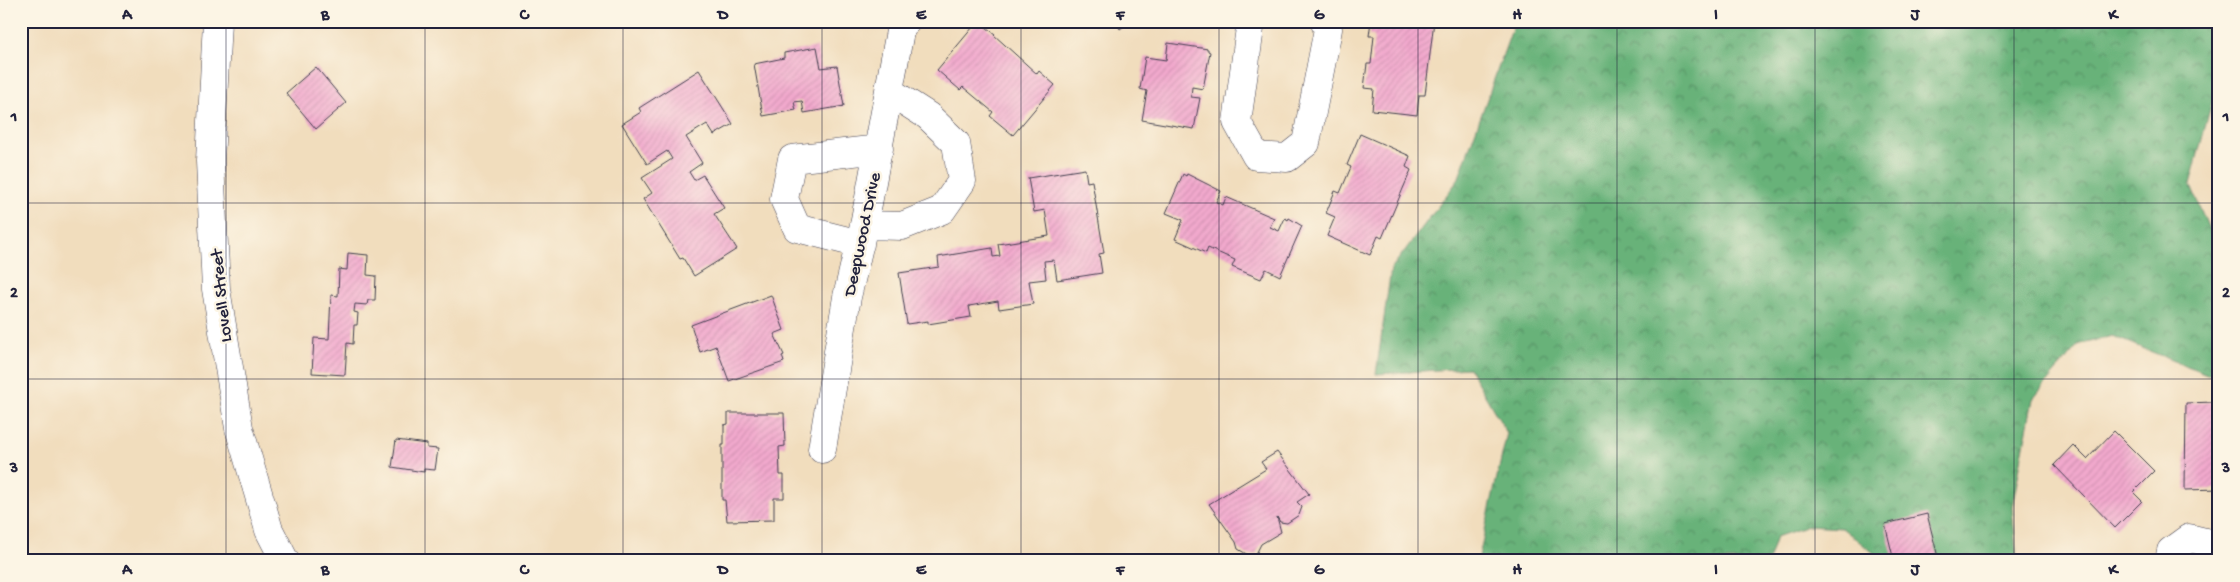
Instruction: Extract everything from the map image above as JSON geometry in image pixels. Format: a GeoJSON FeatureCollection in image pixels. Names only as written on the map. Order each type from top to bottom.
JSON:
{"type":"FeatureCollection","features":[{"type":"Feature","properties":{"kind":"street","name":"Lovell Street"},"geometry":{"type":"LineString","coordinates":[[217,21],[210,161],[216,289],[239,428],[269,530],[285,561]]}},
{"type":"Feature","properties":{"kind":"street","name":"Deepwood Drive"},"geometry":{"type":"LineString","coordinates":[[822,449],[847,297],[862,234],[900,30],[906,21]]}},
{"type":"Feature","properties":{"kind":"street"},"geometry":{"type":"LineString","coordinates":[[1250,21],[1237,122],[1256,156],[1286,158],[1306,143],[1328,29],[1324,21]]}},
{"type":"Feature","properties":{"kind":"street"},"geometry":{"type":"LineString","coordinates":[[878,149],[792,159],[784,200],[798,228],[862,234],[902,226],[942,210],[962,181],[956,143],[928,116],[889,91]]}},
{"type":"Feature","properties":{"kind":"street"},"geometry":{"type":"LineString","coordinates":[[2169,561],[2171,551],[2189,538],[2210,543],[2219,549]]}},
{"type":"Feature","properties":{"kind":"green space"},"geometry":{"type":"Polygon","coordinates":[[[1515,21],[2219,21],[2219,75],[2190,184],[2219,253],[2219,375],[2207,374],[2112,336],[2078,345],[2033,399],[2012,507],[2017,561],[1884,561],[1842,528],[1808,526],[1776,537],[1768,561],[1478,561],[1507,433],[1469,368],[1376,374],[1391,269],[1458,180],[1515,21]]]}},
{"type":"Feature","properties":{"kind":"building"},"geometry":{"type":"Polygon","coordinates":[[[978,21],[995,34],[1037,74],[1039,71],[1055,85],[1013,135],[990,116],[993,112],[963,87],[960,90],[937,70],[978,21]]]}},
{"type":"Feature","properties":{"kind":"building"},"geometry":{"type":"Polygon","coordinates":[[[1115,21],[1131,21],[1120,29],[1115,21]]]}},
{"type":"Feature","properties":{"kind":"building"},"geometry":{"type":"Polygon","coordinates":[[[1371,21],[1434,21],[1425,95],[1419,95],[1417,115],[1372,110],[1374,89],[1364,88],[1367,64],[1371,64],[1374,36],[1369,36],[1371,21]]]}},
{"type":"Feature","properties":{"kind":"building"},"geometry":{"type":"Polygon","coordinates":[[[1168,43],[1208,49],[1210,52],[1203,89],[1192,87],[1191,97],[1200,98],[1194,129],[1142,120],[1147,91],[1140,89],[1145,57],[1166,60],[1168,43]]]}},
{"type":"Feature","properties":{"kind":"building"},"geometry":{"type":"Polygon","coordinates":[[[817,47],[821,68],[837,66],[844,106],[804,113],[802,101],[794,102],[796,110],[763,116],[754,64],[784,58],[784,53],[817,47]]]}},
{"type":"Feature","properties":{"kind":"building"},"geometry":{"type":"Polygon","coordinates":[[[316,67],[346,103],[316,129],[286,93],[316,67]]]}},
{"type":"Feature","properties":{"kind":"building"},"geometry":{"type":"Polygon","coordinates":[[[699,70],[733,124],[714,135],[707,124],[686,137],[702,163],[689,172],[694,180],[703,175],[724,208],[714,214],[737,249],[694,276],[683,258],[680,259],[643,199],[652,193],[642,178],[672,159],[667,151],[647,164],[622,124],[641,112],[639,108],[699,70]]]}},
{"type":"Feature","properties":{"kind":"building"},"geometry":{"type":"Polygon","coordinates":[[[1360,134],[1410,156],[1406,167],[1411,170],[1382,238],[1378,236],[1370,255],[1327,236],[1335,217],[1326,213],[1335,191],[1340,193],[1351,167],[1347,165],[1360,134]]]}},
{"type":"Feature","properties":{"kind":"building"},"geometry":{"type":"Polygon","coordinates":[[[1085,169],[1087,182],[1092,181],[1104,253],[1099,254],[1102,273],[1057,280],[1054,260],[1044,261],[1046,279],[1029,281],[1033,304],[999,309],[998,301],[969,306],[971,317],[928,324],[928,321],[907,324],[899,273],[939,267],[938,257],[992,248],[993,257],[1000,256],[998,244],[1049,236],[1045,210],[1034,212],[1028,178],[1085,169]]]}},
{"type":"Feature","properties":{"kind":"building"},"geometry":{"type":"Polygon","coordinates":[[[1183,174],[1186,176],[1187,174],[1221,191],[1216,202],[1223,205],[1226,197],[1274,218],[1270,227],[1279,231],[1285,218],[1288,220],[1289,218],[1302,226],[1280,276],[1266,269],[1261,279],[1232,267],[1235,260],[1208,248],[1206,253],[1175,239],[1183,220],[1166,213],[1183,174]]]}},
{"type":"Feature","properties":{"kind":"building"},"geometry":{"type":"Polygon","coordinates":[[[348,253],[368,255],[367,275],[376,276],[375,300],[368,300],[367,305],[355,304],[354,312],[358,313],[357,325],[354,325],[353,344],[347,343],[345,375],[312,373],[314,338],[329,339],[331,295],[338,296],[339,269],[347,270],[348,253]]]}},
{"type":"Feature","properties":{"kind":"building"},"geometry":{"type":"Polygon","coordinates":[[[771,295],[784,330],[774,334],[784,355],[782,356],[784,362],[729,381],[716,346],[700,352],[691,325],[771,295]]]}},
{"type":"Feature","properties":{"kind":"building"},"geometry":{"type":"Polygon","coordinates":[[[2214,402],[2214,421],[2219,421],[2219,489],[2185,490],[2186,403],[2214,402]]]}},
{"type":"Feature","properties":{"kind":"building"},"geometry":{"type":"Polygon","coordinates":[[[728,413],[784,413],[785,446],[779,447],[780,475],[784,475],[784,498],[774,498],[774,520],[727,521],[725,500],[722,500],[722,445],[724,445],[724,425],[728,424],[728,413]]]}},
{"type":"Feature","properties":{"kind":"building"},"geometry":{"type":"Polygon","coordinates":[[[2114,431],[2154,471],[2133,492],[2142,501],[2115,528],[2054,465],[2073,445],[2087,459],[2114,431]]]}},
{"type":"Feature","properties":{"kind":"building"},"geometry":{"type":"Polygon","coordinates":[[[396,440],[427,444],[427,448],[438,449],[435,470],[424,469],[424,472],[392,467],[396,440]]]}},
{"type":"Feature","properties":{"kind":"building"},"geometry":{"type":"Polygon","coordinates":[[[1277,452],[1309,494],[1297,502],[1302,507],[1299,515],[1287,523],[1280,522],[1277,517],[1281,532],[1261,544],[1256,554],[1248,555],[1238,549],[1236,542],[1209,504],[1266,469],[1261,462],[1277,452]]]}},
{"type":"Feature","properties":{"kind":"building"},"geometry":{"type":"Polygon","coordinates":[[[1927,514],[1939,561],[1894,561],[1885,524],[1927,514]]]}},
{"type":"Feature","properties":{"kind":"building"},"geometry":{"type":"Polygon","coordinates":[[[2114,556],[2115,561],[2083,561],[2083,560],[2114,556]]]}}]}
